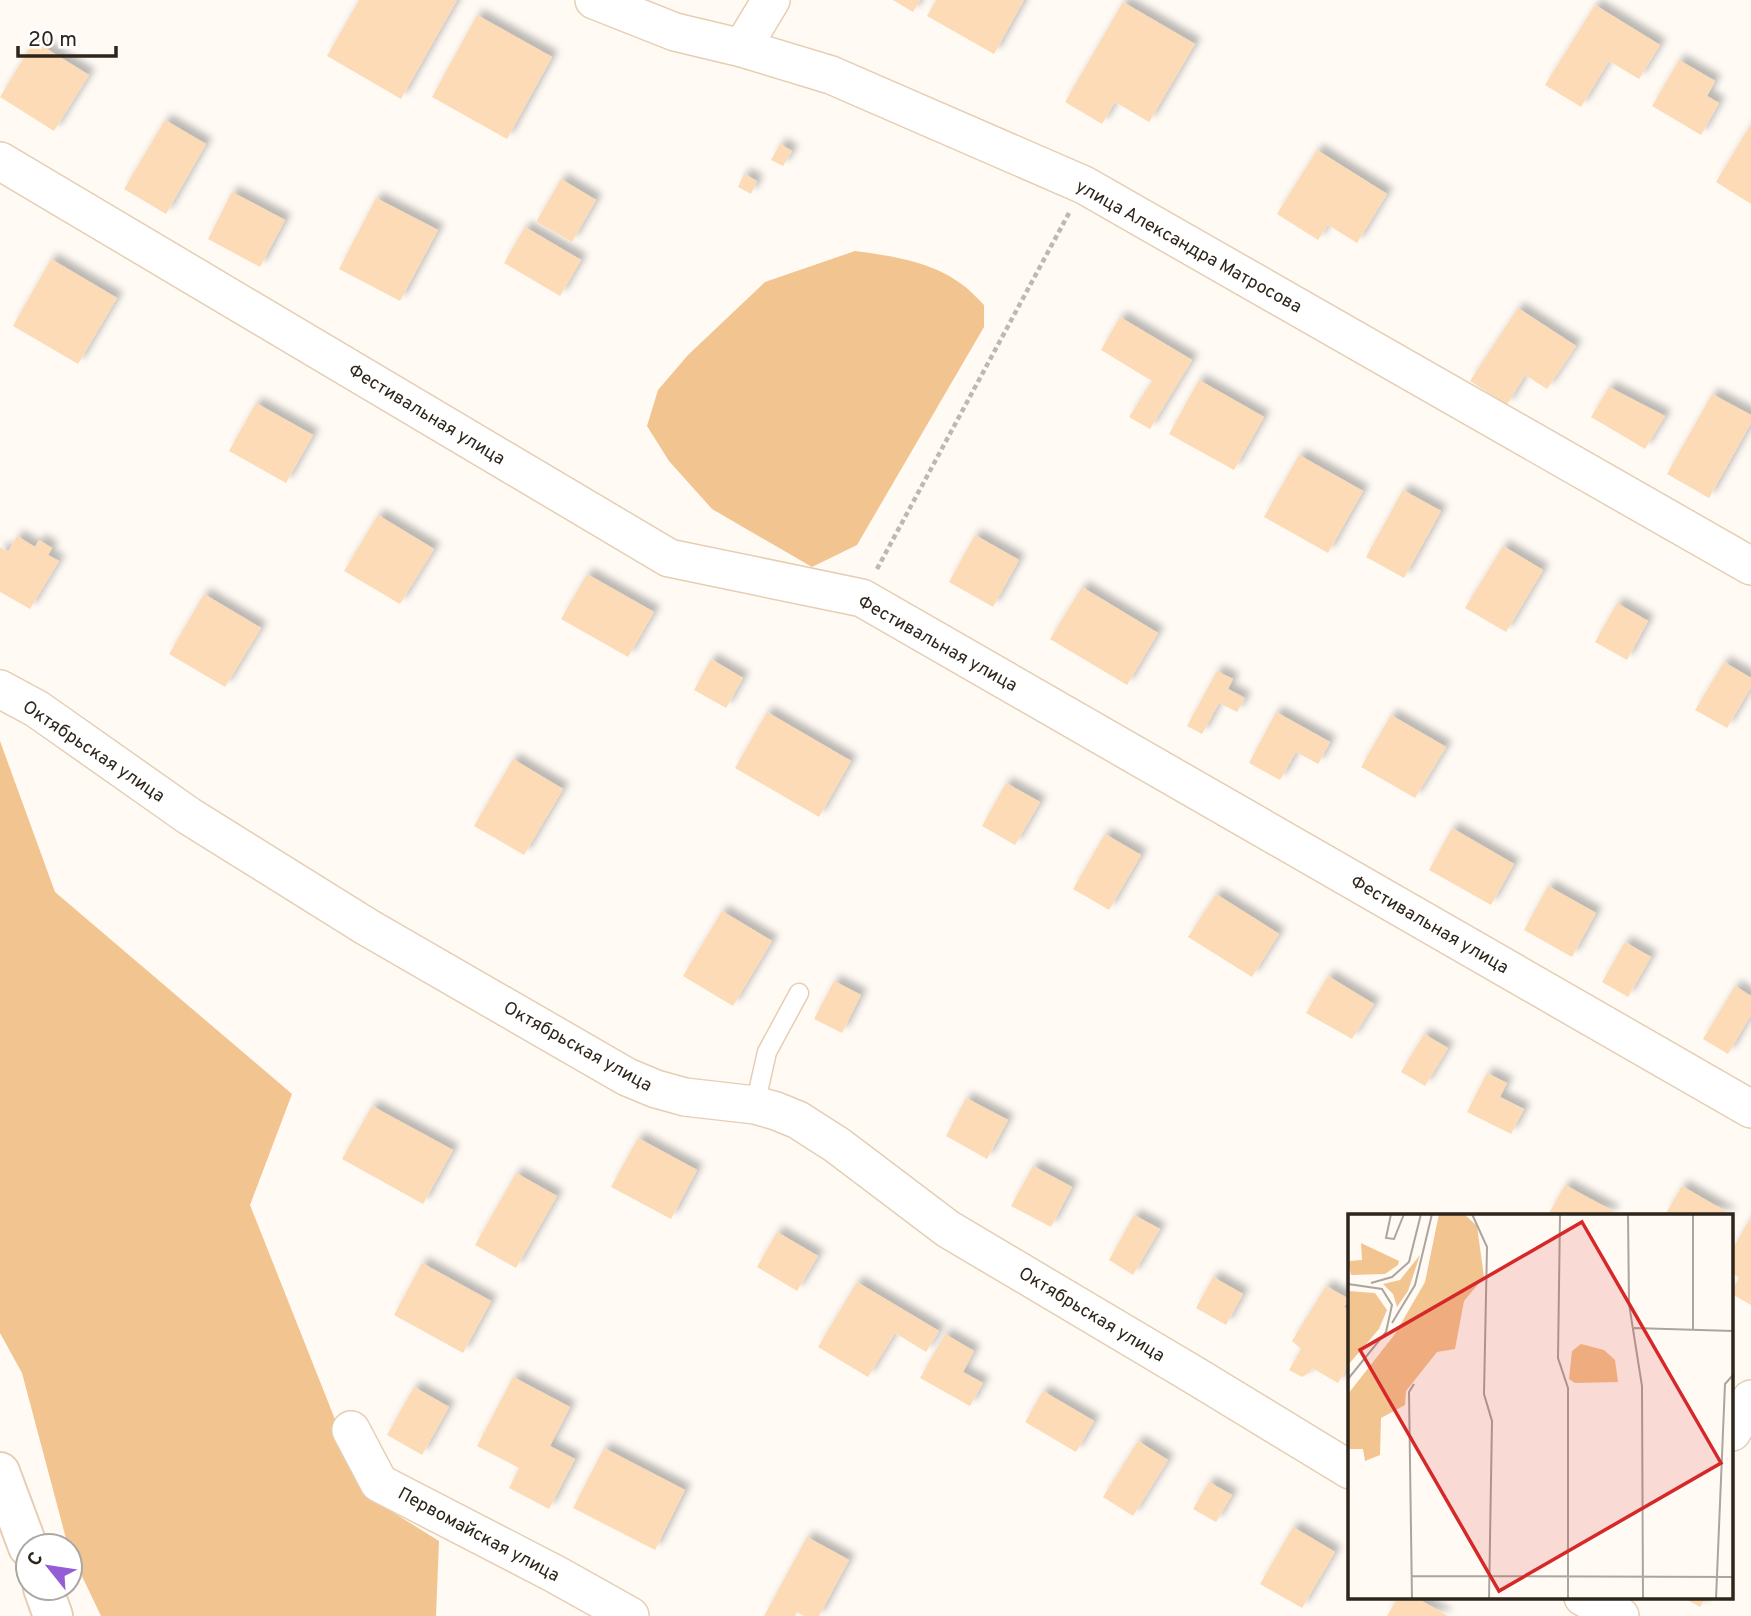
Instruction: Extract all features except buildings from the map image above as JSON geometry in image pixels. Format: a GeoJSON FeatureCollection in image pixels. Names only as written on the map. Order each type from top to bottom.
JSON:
{"type":"FeatureCollection","features":[{"type":"Feature","properties":{"kind":"main road"},"geometry":{"type":"LineString","coordinates":[[0,1472],[22,1532]]}},
{"type":"Feature","properties":{"kind":"street","name":"улица Александра Матросова"},"geometry":{"type":"LineString","coordinates":[[594,0],[675,32],[742,48],[831,75],[1084,185],[1751,566]]}},
{"type":"Feature","properties":{"kind":"street"},"geometry":{"type":"LineString","coordinates":[[742,48],[771,0]]}},
{"type":"Feature","properties":{"kind":"street","name":"Фестивальная улица"},"geometry":{"type":"LineString","coordinates":[[0,161],[669,558],[862,598],[1751,1109]]}},
{"type":"Feature","properties":{"kind":"street","name":"Октябрьская улица"},"geometry":{"type":"LineString","coordinates":[[0,689],[37,709],[189,816],[355,920],[627,1077],[685,1097],[755,1105],[798,1120],[837,1145],[948,1229],[1348,1469]]}},
{"type":"Feature","properties":{"kind":"street"},"geometry":{"type":"LineString","coordinates":[[1734,1429],[1751,1399]]}},
{"type":"Feature","properties":{"kind":"street","name":"Первомайская улица"},"geometry":{"type":"LineString","coordinates":[[351,1430],[379,1483],[630,1616]]}},
{"type":"Feature","properties":{"kind":"street"},"geometry":{"type":"LineString","coordinates":[[1585,1598],[1620,1616]]}},
{"type":"Feature","properties":{"kind":"street"},"geometry":{"type":"LineString","coordinates":[[1627,1616],[1637,1598]]}},
{"type":"Feature","properties":{"kind":"lane"},"geometry":{"type":"LineString","coordinates":[[755,1105],[767,1052],[799,993]]}},
{"type":"Feature","properties":{"kind":"path"},"geometry":{"type":"LineString","coordinates":[[862,598],[1084,185]]}},
{"type":"Feature","properties":{"kind":"shaded area"},"geometry":{"type":"Polygon","coordinates":[[[855,251],[910,261],[936,269],[948,276],[984,305],[984,327],[857,545],[812,567],[712,509],[669,461],[647,426],[658,390],[688,355],[765,282],[855,251]]]}},
{"type":"Feature","properties":{"kind":"shaded area"},"geometry":{"type":"Polygon","coordinates":[[[0,741],[55,892],[292,1094],[250,1205],[365,1495],[439,1541],[436,1616],[101,1616],[84,1580],[84,1532],[64,1532],[22,1373],[0,1333],[0,741]]]}}]}
